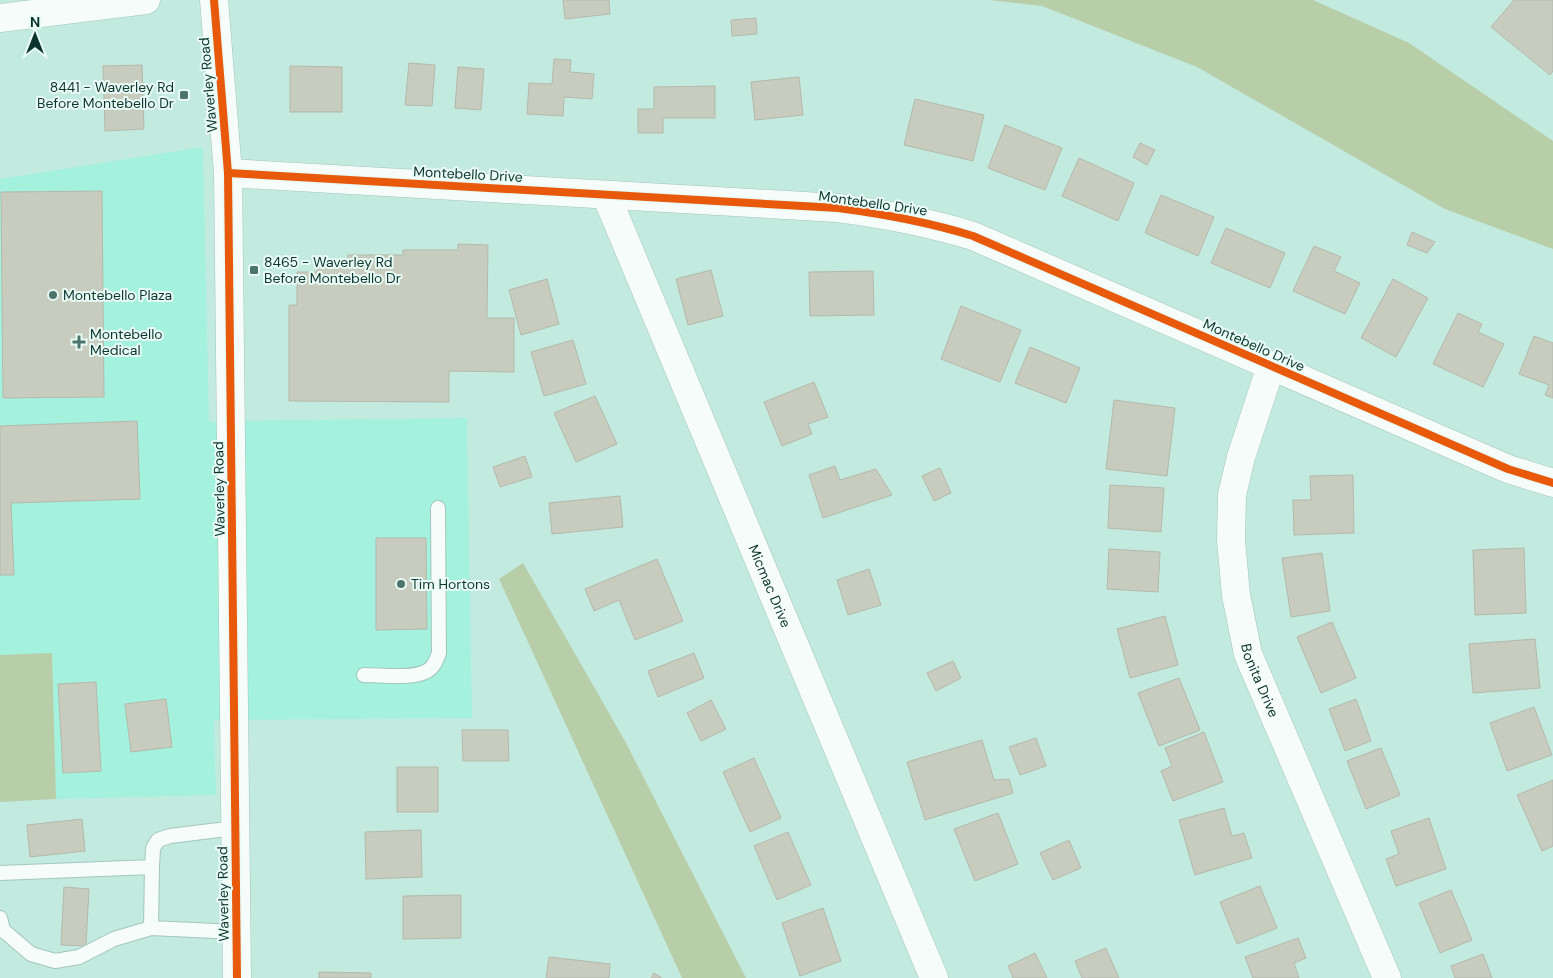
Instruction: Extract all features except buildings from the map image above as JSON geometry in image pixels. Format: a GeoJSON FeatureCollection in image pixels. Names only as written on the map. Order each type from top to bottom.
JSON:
{"type":"FeatureCollection","features":[{"type":"Feature","properties":{"kind":"street"},"geometry":{"type":"LineString","coordinates":[[0,18],[146,0]]}},
{"type":"Feature","properties":{"kind":"street","name":"Waverley Road"},"geometry":{"type":"LineString","coordinates":[[214,0],[228,173],[237,978]]}},
{"type":"Feature","properties":{"kind":"street","name":"Montebello Drive"},"geometry":{"type":"LineString","coordinates":[[228,173],[838,208],[936,224],[973,236],[1508,469],[1553,483]]}},
{"type":"Feature","properties":{"kind":"street","name":"Micmac Drive"},"geometry":{"type":"LineString","coordinates":[[606,194],[934,978]]}},
{"type":"Feature","properties":{"kind":"street","name":"Bonita Drive"},"geometry":{"type":"LineString","coordinates":[[1272,366],[1241,457],[1232,495],[1231,540],[1236,595],[1248,654],[1387,978]]}},
{"type":"Feature","properties":{"kind":"lane"},"geometry":{"type":"LineString","coordinates":[[364,675],[415,675],[426,672],[434,664],[439,653],[438,508]]}},
{"type":"Feature","properties":{"kind":"lane"},"geometry":{"type":"LineString","coordinates":[[151,928],[153,848],[158,840],[170,836],[235,828]]}},
{"type":"Feature","properties":{"kind":"lane"},"geometry":{"type":"LineString","coordinates":[[0,873],[152,867]]}},
{"type":"Feature","properties":{"kind":"lane"},"geometry":{"type":"LineString","coordinates":[[0,918],[3,930],[31,954],[55,961],[80,957],[114,939],[151,928],[236,932]]}},
{"type":"Feature","properties":{"kind":"shaded area"},"geometry":{"type":"Polygon","coordinates":[[[989,0],[1313,0],[1409,43],[1553,141],[1553,249],[1445,209],[1197,67],[1042,6],[989,0]]]}},
{"type":"Feature","properties":{"kind":"shaded area"},"geometry":{"type":"Polygon","coordinates":[[[203,147],[209,421],[467,418],[472,718],[214,720],[216,795],[56,799],[52,654],[0,655],[0,179],[203,147]]]}},
{"type":"Feature","properties":{"kind":"shaded area"},"geometry":{"type":"Polygon","coordinates":[[[523,563],[625,741],[746,978],[682,978],[499,579],[523,563]]]}},
{"type":"Feature","properties":{"kind":"shaded area"},"geometry":{"type":"Polygon","coordinates":[[[52,653],[56,799],[0,802],[0,655],[52,653]]]}},
{"type":"Feature","properties":{"kind":"cycle path"},"geometry":{"type":"LineString","coordinates":[[214,0],[228,173],[237,978]]}},
{"type":"Feature","properties":{"kind":"cycle path"},"geometry":{"type":"LineString","coordinates":[[228,173],[838,208],[923,223],[973,236],[1508,469],[1553,483]]}},
{"type":"Feature","properties":{"kind":"place","name":"8441 - Waverley Rd Before Montebello Dr"},"geometry":{"type":"Point","coordinates":[184,95]}},
{"type":"Feature","properties":{"kind":"place","name":"8465 - Waverley Rd Before Montebello Dr"},"geometry":{"type":"Point","coordinates":[254,270]}},
{"type":"Feature","properties":{"kind":"place","name":"Montebello Plaza"},"geometry":{"type":"Point","coordinates":[53,295]}},
{"type":"Feature","properties":{"kind":"place","name":"Montebello Medical"},"geometry":{"type":"Point","coordinates":[79,342]}},
{"type":"Feature","properties":{"kind":"place","name":"Tim Hortons"},"geometry":{"type":"Point","coordinates":[401,584]}}]}
